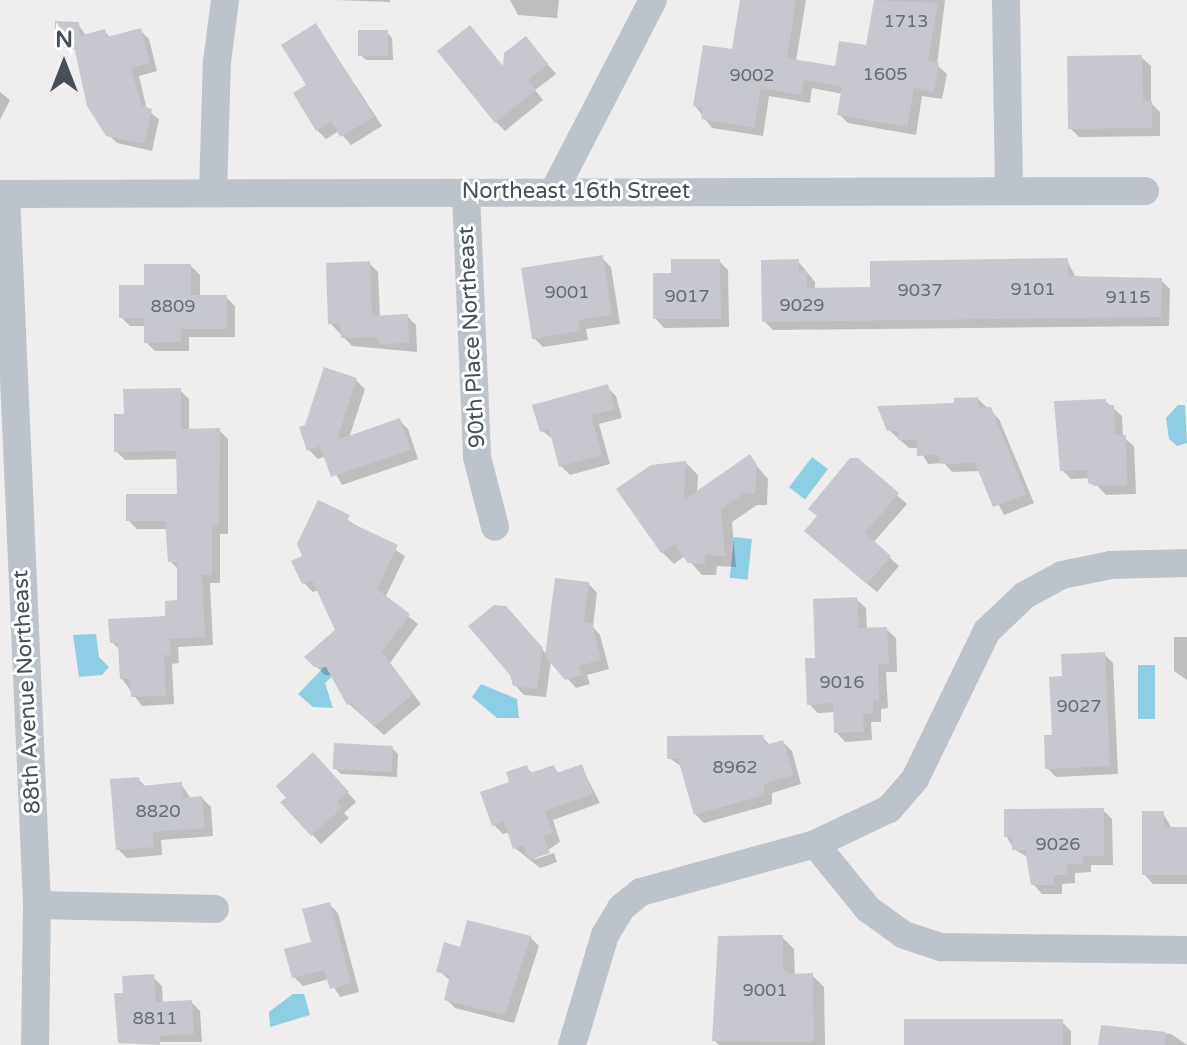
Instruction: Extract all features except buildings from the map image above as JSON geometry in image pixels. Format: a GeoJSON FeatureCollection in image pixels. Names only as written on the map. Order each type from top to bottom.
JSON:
{"type":"FeatureCollection","features":[{"type":"Feature","properties":{"kind":"street"},"geometry":{"type":"LineString","coordinates":[[213,193],[217,62],[225,0]]}},
{"type":"Feature","properties":{"kind":"street"},"geometry":{"type":"LineString","coordinates":[[554,191],[653,0]]}},
{"type":"Feature","properties":{"kind":"street"},"geometry":{"type":"LineString","coordinates":[[1006,0],[1009,191]]}},
{"type":"Feature","properties":{"kind":"street","name":"Northeast 16th Street"},"geometry":{"type":"LineString","coordinates":[[3,194],[1145,191]]}},
{"type":"Feature","properties":{"kind":"street","name":"90th Place Northeast"},"geometry":{"type":"LineString","coordinates":[[466,193],[477,457],[495,527]]}},
{"type":"Feature","properties":{"kind":"street","name":"88th Avenue Northeast"},"geometry":{"type":"LineString","coordinates":[[3,194],[37,905],[35,1045]]}},
{"type":"Feature","properties":{"kind":"street"},"geometry":{"type":"LineString","coordinates":[[572,1045],[605,935],[621,908],[641,892],[815,844],[889,809],[906,789],[987,631],[1025,595],[1062,575],[1111,565],[1187,563]]}},
{"type":"Feature","properties":{"kind":"street"},"geometry":{"type":"LineString","coordinates":[[815,844],[868,909],[904,935],[942,947],[1187,950]]}},
{"type":"Feature","properties":{"kind":"street"},"geometry":{"type":"LineString","coordinates":[[37,905],[215,909]]}},
{"type":"Feature","properties":{"kind":"water"},"geometry":{"type":"Polygon","coordinates":[[[1178,405],[1185,405],[1187,443],[1177,446],[1169,439],[1166,418],[1178,405]]]}},
{"type":"Feature","properties":{"kind":"water"},"geometry":{"type":"Polygon","coordinates":[[[812,457],[828,469],[805,499],[789,487],[812,457]]]}},
{"type":"Feature","properties":{"kind":"water"},"geometry":{"type":"Polygon","coordinates":[[[734,537],[752,539],[748,580],[730,578],[734,537]]]}},
{"type":"Feature","properties":{"kind":"water"},"geometry":{"type":"Polygon","coordinates":[[[96,634],[99,657],[109,667],[102,675],[79,677],[73,635],[96,634]]]}},
{"type":"Feature","properties":{"kind":"water"},"geometry":{"type":"Polygon","coordinates":[[[329,662],[338,671],[325,683],[333,708],[313,707],[298,694],[329,662]]]}},
{"type":"Feature","properties":{"kind":"water"},"geometry":{"type":"Polygon","coordinates":[[[1138,665],[1155,665],[1155,719],[1138,719],[1138,665]]]}},
{"type":"Feature","properties":{"kind":"water"},"geometry":{"type":"Polygon","coordinates":[[[481,684],[517,699],[519,718],[497,718],[472,697],[481,684]]]}},
{"type":"Feature","properties":{"kind":"water"},"geometry":{"type":"Polygon","coordinates":[[[293,994],[304,994],[310,1015],[270,1027],[269,1012],[293,994]]]}}]}
